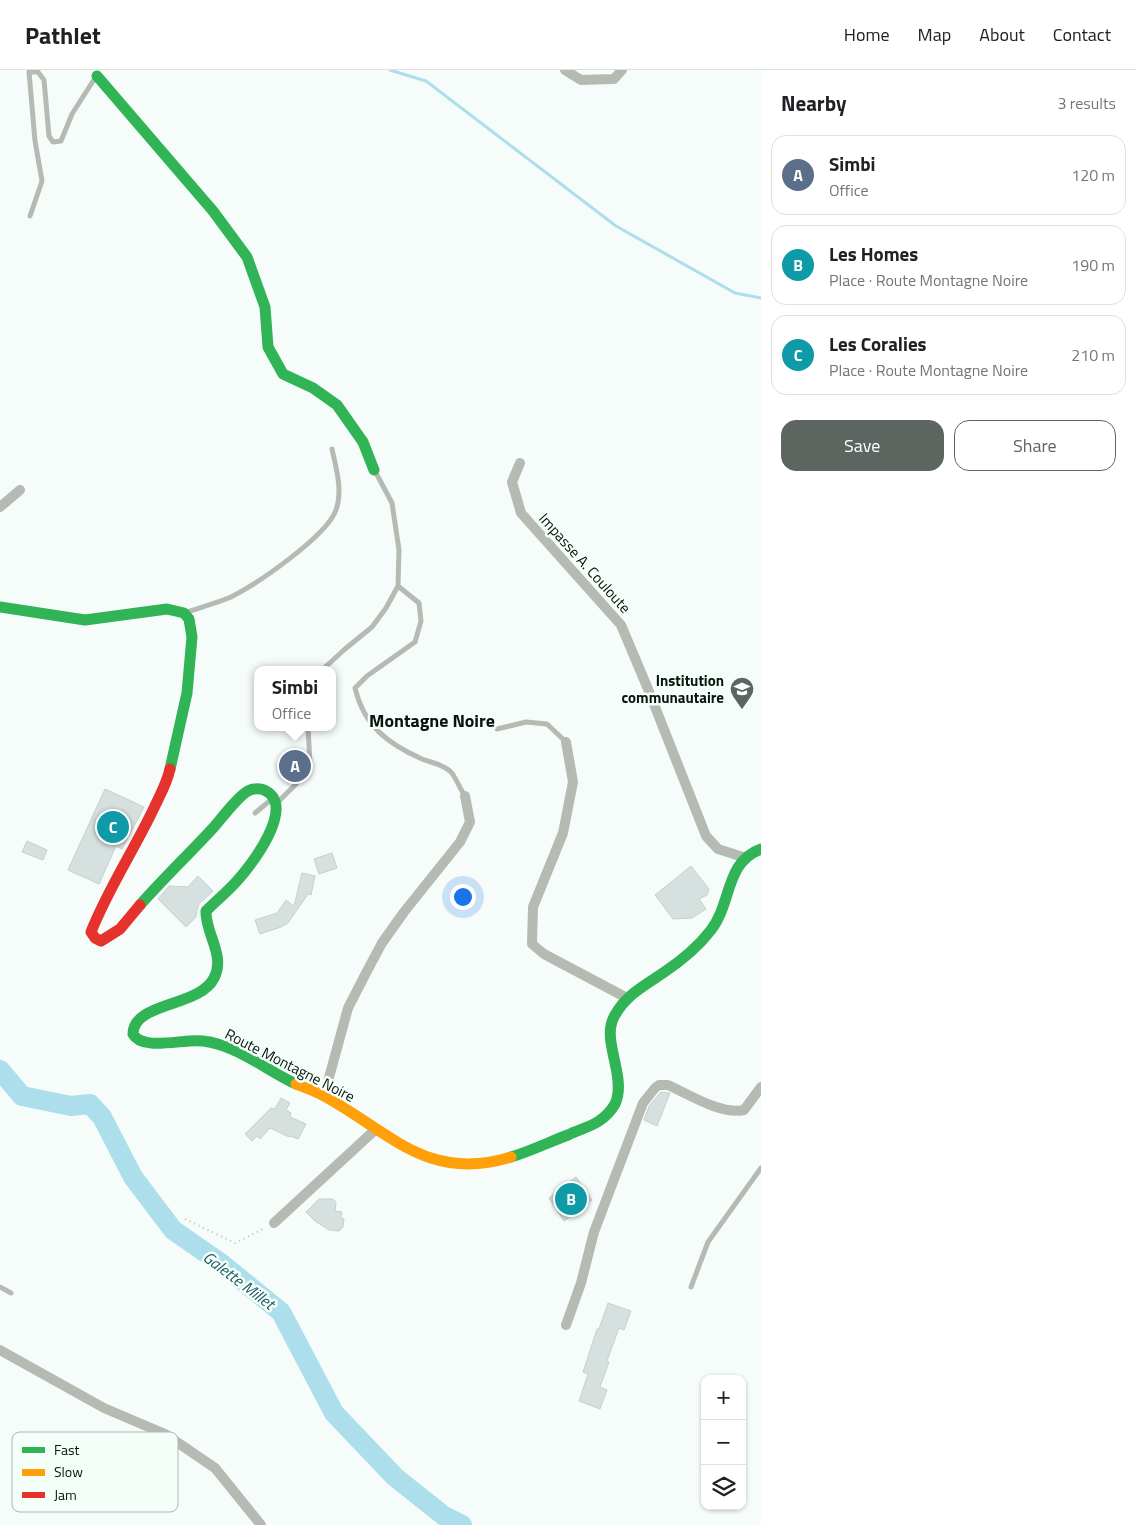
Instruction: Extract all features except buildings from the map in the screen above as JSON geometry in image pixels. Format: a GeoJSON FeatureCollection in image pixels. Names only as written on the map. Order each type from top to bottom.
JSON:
{"type":"FeatureCollection","features":[{"type":"Feature","properties":{"kind":"street"},"geometry":{"type":"LineString","coordinates":[[565,70],[581,80],[614,79],[622,70]]}},
{"type":"Feature","properties":{"kind":"street"},"geometry":{"type":"LineString","coordinates":[[97,76],[213,211],[247,257],[265,307],[268,347],[283,374],[313,388],[337,404],[363,442],[374,470]]}},
{"type":"Feature","properties":{"kind":"street","name":"Impasse A. Couloute"},"geometry":{"type":"LineString","coordinates":[[520,463],[512,482],[521,514],[621,625],[648,688],[706,836],[718,849],[743,857]]}},
{"type":"Feature","properties":{"kind":"street"},"geometry":{"type":"LineString","coordinates":[[0,507],[20,490]]}},
{"type":"Feature","properties":{"kind":"street"},"geometry":{"type":"LineString","coordinates":[[0,607],[85,620],[167,608],[184,612],[192,628],[190,664],[182,721],[168,778],[142,832],[99,912],[91,932],[95,938],[101,942],[120,929],[164,877],[200,842],[247,791],[258,788],[268,791],[278,806]]}},
{"type":"Feature","properties":{"kind":"street"},"geometry":{"type":"LineString","coordinates":[[566,742],[573,782],[563,833],[533,907],[532,944],[544,954],[627,998]]}},
{"type":"Feature","properties":{"kind":"street"},"geometry":{"type":"LineString","coordinates":[[324,1096],[348,1008],[366,973],[382,943],[404,912],[460,842],[470,822],[464,796]]}},
{"type":"Feature","properties":{"kind":"street","name":"Route Montagne Noire"},"geometry":{"type":"LineString","coordinates":[[278,806],[267,838],[253,863],[206,911],[205,922],[217,955],[217,972],[213,982],[205,990],[194,996],[153,1010],[140,1017],[134,1028],[134,1034],[141,1042],[156,1043],[200,1040],[217,1043],[293,1083],[324,1096],[407,1149],[453,1164],[487,1164],[516,1157],[599,1123],[610,1112],[617,1101],[618,1088],[611,1034],[611,1022],[617,1010],[627,998],[679,961],[704,938],[718,920],[728,897],[736,870],[743,857]]}},
{"type":"Feature","properties":{"kind":"street"},"geometry":{"type":"LineString","coordinates":[[743,857],[754,851],[761,850]]}},
{"type":"Feature","properties":{"kind":"street"},"geometry":{"type":"LineString","coordinates":[[566,1325],[581,1283],[594,1232],[611,1184],[643,1102],[654,1088],[659,1085],[668,1085],[721,1109],[735,1112],[744,1110],[761,1087]]}},
{"type":"Feature","properties":{"kind":"street"},"geometry":{"type":"LineString","coordinates":[[274,1223],[376,1130]]}},
{"type":"Feature","properties":{"kind":"street"},"geometry":{"type":"LineString","coordinates":[[0,1350],[104,1408],[161,1432]]}},
{"type":"Feature","properties":{"kind":"street"},"geometry":{"type":"LineString","coordinates":[[178,1442],[215,1468],[261,1525]]}},
{"type":"Feature","properties":{"kind":"lane"},"geometry":{"type":"LineString","coordinates":[[30,216],[42,181],[35,141],[29,72],[38,72],[44,80],[49,136],[54,142],[61,141],[72,114],[97,76]]}},
{"type":"Feature","properties":{"kind":"lane"},"geometry":{"type":"LineString","coordinates":[[184,612],[230,597],[253,583],[284,563],[330,522],[337,509],[339,483],[332,449]]}},
{"type":"Feature","properties":{"kind":"lane"},"geometry":{"type":"LineString","coordinates":[[326,666],[372,628],[398,586],[400,550],[392,503],[374,470]]}},
{"type":"Feature","properties":{"kind":"lane"},"geometry":{"type":"LineString","coordinates":[[398,586],[419,603],[421,621],[415,642],[367,676],[355,688],[359,703],[368,720],[380,734],[398,747],[423,760],[438,764],[451,772],[464,796]]}},
{"type":"Feature","properties":{"kind":"lane"},"geometry":{"type":"LineString","coordinates":[[497,729],[526,722],[547,724],[566,742]]}},
{"type":"Feature","properties":{"kind":"lane"},"geometry":{"type":"LineString","coordinates":[[255,813],[278,806],[310,764],[308,731]]}},
{"type":"Feature","properties":{"kind":"lane"},"geometry":{"type":"LineString","coordinates":[[691,1287],[708,1242],[761,1168]]}},
{"type":"Feature","properties":{"kind":"lane"},"geometry":{"type":"LineString","coordinates":[[0,1287],[11,1293]]}},
{"type":"Feature","properties":{"kind":"path"},"geometry":{"type":"LineString","coordinates":[[185,1219],[235,1243],[274,1223]]}},
{"type":"Feature","properties":{"kind":"waterway"},"geometry":{"type":"LineString","coordinates":[[390,70],[426,81],[616,226],[735,293],[761,298]]}},
{"type":"Feature","properties":{"kind":"waterway","name":"Galette Millet"},"geometry":{"type":"LineString","coordinates":[[0,1070],[22,1096],[71,1106],[90,1104],[102,1117],[133,1177],[173,1230],[222,1264],[281,1312],[334,1413],[395,1477],[444,1516],[462,1525]]}},
{"type":"Feature","properties":{"kind":"traffic: fast"},"geometry":{"type":"LineString","coordinates":[[97,76],[213,211],[247,257],[265,307],[268,347],[283,374],[313,388],[337,405],[363,442],[374,470]]}},
{"type":"Feature","properties":{"kind":"traffic: fast"},"geometry":{"type":"LineString","coordinates":[[0,607],[85,620],[167,609],[184,613],[189,619],[192,637],[187,693],[170,769]]}},
{"type":"Feature","properties":{"kind":"traffic: fast"},"geometry":{"type":"LineString","coordinates":[[140,905],[244,794],[252,789],[259,789],[266,791],[274,799],[276,810],[274,823],[260,850],[236,882],[206,911],[218,961],[214,978],[206,987],[195,994],[144,1016],[136,1024],[133,1034],[138,1039],[155,1043],[195,1041],[216,1043],[228,1047],[296,1084]]}},
{"type":"Feature","properties":{"kind":"traffic: fast"},"geometry":{"type":"LineString","coordinates":[[511,1157],[592,1125],[610,1111],[617,1099],[618,1089],[610,1033],[612,1021],[619,1008],[643,986],[683,959],[706,936],[718,919],[730,884],[741,863],[749,855],[761,849]]}},
{"type":"Feature","properties":{"kind":"traffic: slow"},"geometry":{"type":"LineString","coordinates":[[296,1084],[324,1096],[390,1138],[411,1150],[433,1159],[456,1164],[482,1163],[511,1157]]}},
{"type":"Feature","properties":{"kind":"traffic: jam"},"geometry":{"type":"LineString","coordinates":[[140,905],[120,929],[101,941],[95,938],[91,932],[105,900],[154,808],[170,769]]}},
{"type":"Feature","properties":{"kind":"place","name":"Institution communautaire"},"geometry":{"type":"Point","coordinates":[742,710]}},
{"type":"Feature","properties":{"kind":"place","name":"Simbi"},"geometry":{"type":"Point","coordinates":[295,766]}},
{"type":"Feature","properties":{"kind":"place","name":"Les Coralies"},"geometry":{"type":"Point","coordinates":[113,827]}},
{"type":"Feature","properties":{"kind":"place","name":"Les Homes"},"geometry":{"type":"Point","coordinates":[571,1199]}},
{"type":"Feature","properties":{"kind":"district","name":"Montagne Noire"},"geometry":{"type":"Point","coordinates":[432,720]}}]}
